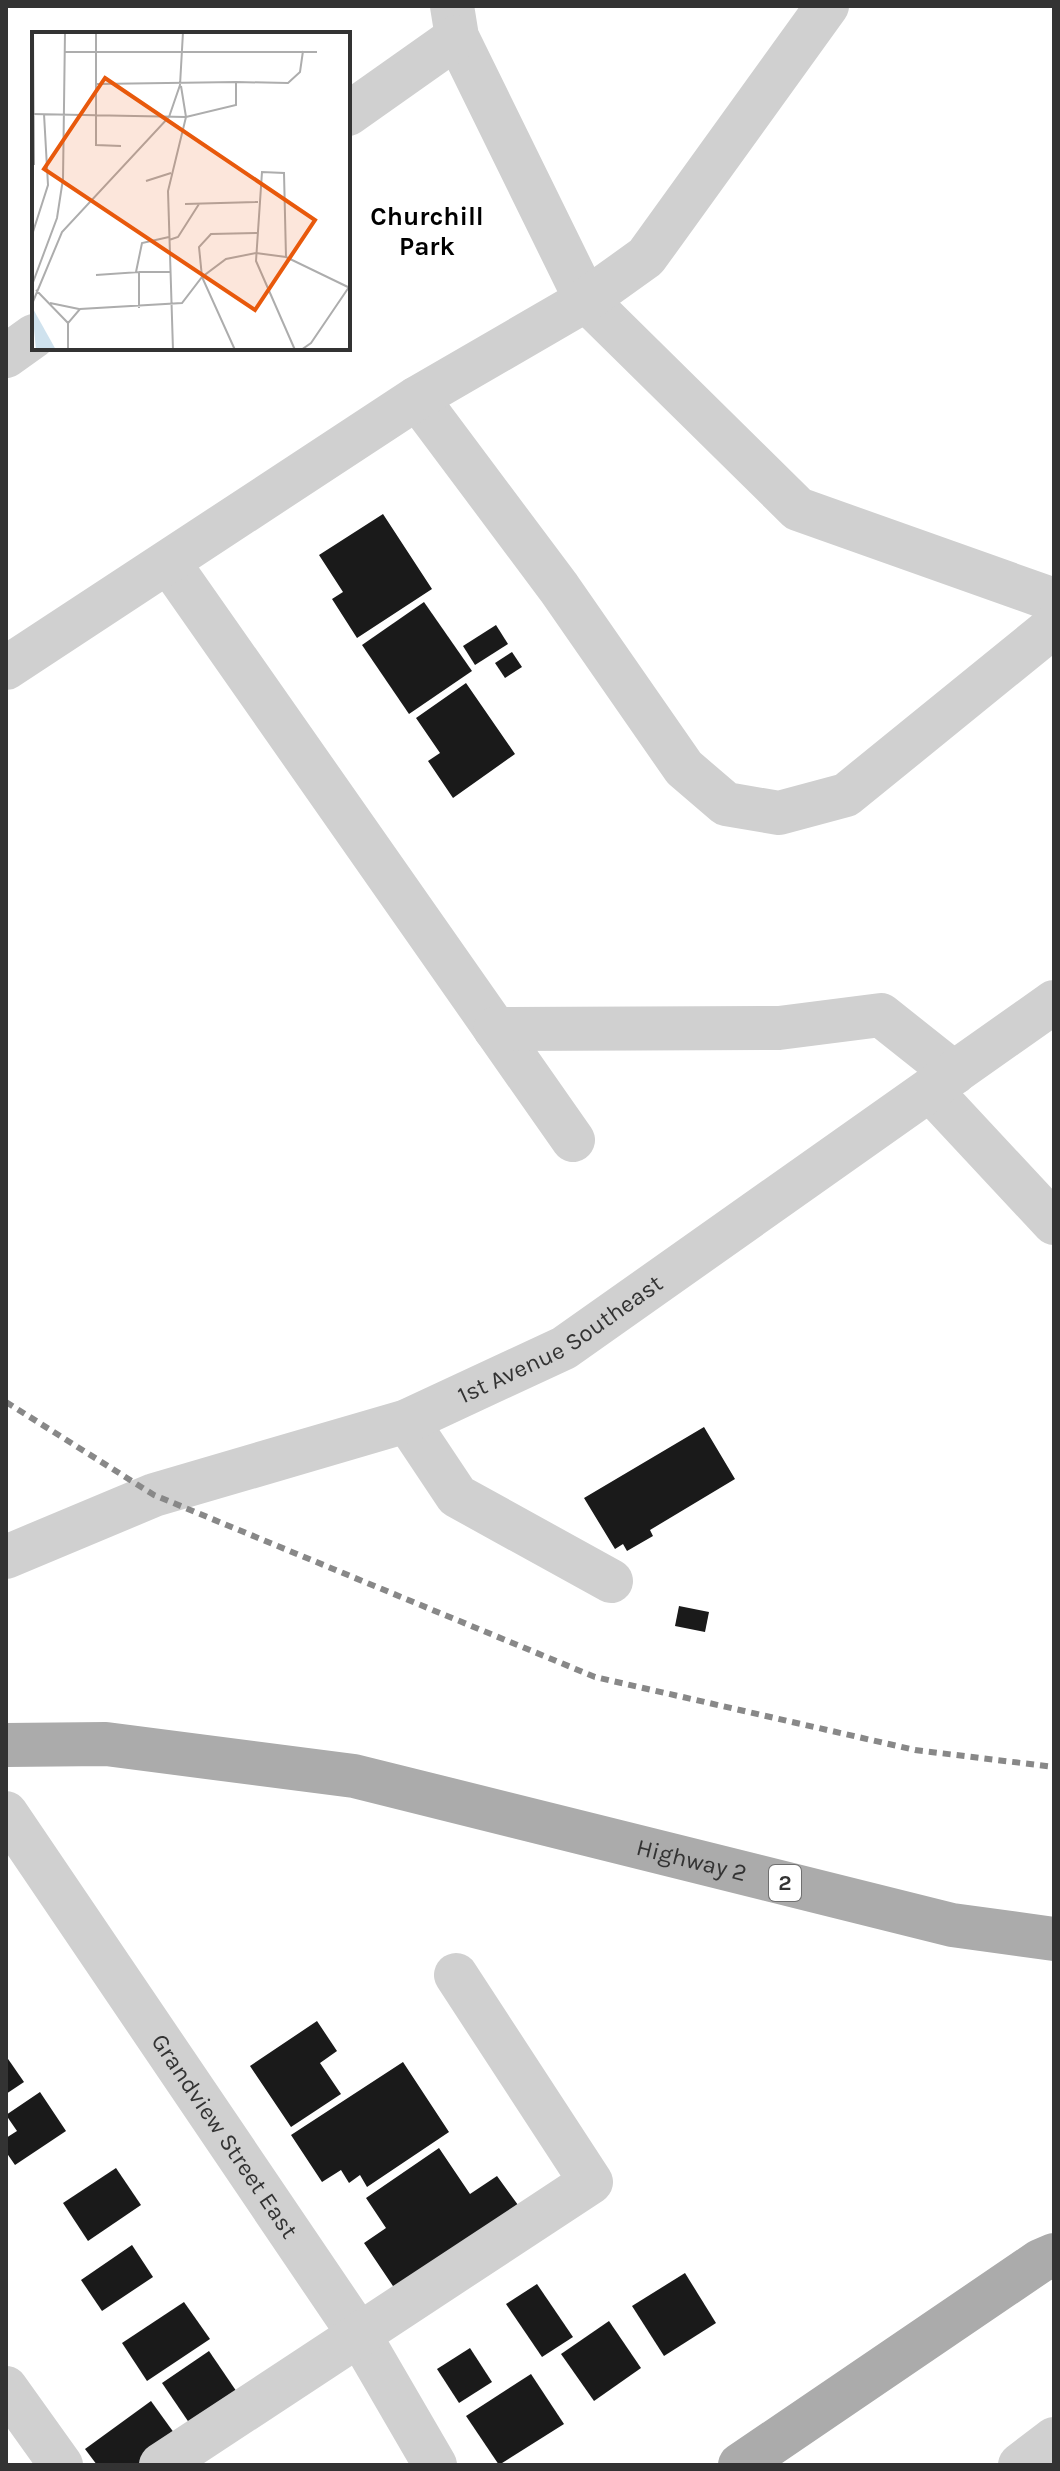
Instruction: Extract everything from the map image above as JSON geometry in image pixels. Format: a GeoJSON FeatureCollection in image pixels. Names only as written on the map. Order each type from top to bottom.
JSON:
{"type":"FeatureCollection","features":[{"type":"Feature","properties":{"kind":"main road","name":"Highway 2"},"geometry":{"type":"LineString","coordinates":[[6,1745],[106,1744],[354,1776],[952,1925],[1054,1939]]}},
{"type":"Feature","properties":{"kind":"main road"},"geometry":{"type":"LineString","coordinates":[[740,2465],[1040,2261],[1054,2255]]}},
{"type":"Feature","properties":{"kind":"street"},"geometry":{"type":"LineString","coordinates":[[6,668],[417,398],[586,300],[646,257],[827,6]]}},
{"type":"Feature","properties":{"kind":"street"},"geometry":{"type":"LineString","coordinates":[[350,112],[454,21],[586,300],[798,509],[1054,600]]}},
{"type":"Feature","properties":{"kind":"street"},"geometry":{"type":"LineString","coordinates":[[6,356],[32,337]]}},
{"type":"Feature","properties":{"kind":"street"},"geometry":{"type":"LineString","coordinates":[[417,398],[559,588],[684,768],[726,804],[779,813],[846,795],[1054,626]]}},
{"type":"Feature","properties":{"kind":"street"},"geometry":{"type":"LineString","coordinates":[[169,563],[573,1140]]}},
{"type":"Feature","properties":{"kind":"street","name":"1st Avenue Southeast"},"geometry":{"type":"LineString","coordinates":[[6,1557],[154,1495],[407,1421],[564,1348],[1054,1002]]}},
{"type":"Feature","properties":{"kind":"street"},"geometry":{"type":"LineString","coordinates":[[495,1029],[779,1028],[881,1015],[942,1082],[1054,1223]]}},
{"type":"Feature","properties":{"kind":"street"},"geometry":{"type":"LineString","coordinates":[[407,1421],[457,1496],[611,1581]]}},
{"type":"Feature","properties":{"kind":"street","name":"Grandview Street East"},"geometry":{"type":"LineString","coordinates":[[6,1813],[360,2336],[435,2465]]}},
{"type":"Feature","properties":{"kind":"street"},"geometry":{"type":"LineString","coordinates":[[161,2465],[591,2182],[456,1975]]}},
{"type":"Feature","properties":{"kind":"street"},"geometry":{"type":"LineString","coordinates":[[6,2388],[61,2465]]}},
{"type":"Feature","properties":{"kind":"street"},"geometry":{"type":"LineString","coordinates":[[1020,2465],[1054,2439]]}},
{"type":"Feature","properties":{"kind":"building"},"geometry":{"type":"Polygon","coordinates":[[[383,514],[432,589],[357,638],[332,599],[343,592],[319,555],[383,514]]]}},
{"type":"Feature","properties":{"kind":"building"},"geometry":{"type":"Polygon","coordinates":[[[424,602],[472,671],[409,714],[362,645],[424,602]]]}},
{"type":"Feature","properties":{"kind":"building"},"geometry":{"type":"Polygon","coordinates":[[[496,625],[508,644],[475,665],[463,646],[496,625]]]}},
{"type":"Feature","properties":{"kind":"building"},"geometry":{"type":"Polygon","coordinates":[[[512,652],[522,667],[505,678],[495,663],[512,652]]]}},
{"type":"Feature","properties":{"kind":"building"},"geometry":{"type":"Polygon","coordinates":[[[466,683],[515,754],[453,798],[428,761],[440,753],[416,718],[466,683]]]}},
{"type":"Feature","properties":{"kind":"building"},"geometry":{"type":"Polygon","coordinates":[[[704,1427],[735,1479],[650,1530],[653,1536],[627,1551],[623,1544],[615,1549],[584,1498],[704,1427]]]}},
{"type":"Feature","properties":{"kind":"building"},"geometry":{"type":"Polygon","coordinates":[[[679,1606],[709,1612],[705,1632],[675,1626],[679,1606]]]}},
{"type":"Feature","properties":{"kind":"building"},"geometry":{"type":"Polygon","coordinates":[[[317,2021],[337,2051],[320,2063],[341,2094],[291,2127],[250,2066],[317,2021]]]}},
{"type":"Feature","properties":{"kind":"building"},"geometry":{"type":"Polygon","coordinates":[[[6,2056],[24,2082],[6,2094],[6,2056]]]}},
{"type":"Feature","properties":{"kind":"building"},"geometry":{"type":"Polygon","coordinates":[[[403,2062],[449,2132],[367,2187],[360,2175],[349,2183],[341,2170],[322,2182],[291,2135],[403,2062]]]}},
{"type":"Feature","properties":{"kind":"building"},"geometry":{"type":"Polygon","coordinates":[[[40,2092],[66,2131],[15,2165],[6,2152],[6,2138],[17,2131],[6,2115],[40,2092]]]}},
{"type":"Feature","properties":{"kind":"building"},"geometry":{"type":"Polygon","coordinates":[[[439,2148],[470,2194],[497,2176],[518,2205],[395,2289],[364,2243],[386,2228],[366,2198],[439,2148]]]}},
{"type":"Feature","properties":{"kind":"building"},"geometry":{"type":"Polygon","coordinates":[[[116,2168],[141,2205],[88,2241],[63,2203],[116,2168]]]}},
{"type":"Feature","properties":{"kind":"building"},"geometry":{"type":"Polygon","coordinates":[[[132,2245],[153,2277],[102,2311],[81,2280],[132,2245]]]}},
{"type":"Feature","properties":{"kind":"building"},"geometry":{"type":"Polygon","coordinates":[[[685,2273],[716,2323],[664,2356],[632,2306],[685,2273]]]}},
{"type":"Feature","properties":{"kind":"building"},"geometry":{"type":"Polygon","coordinates":[[[537,2284],[573,2337],[542,2357],[506,2304],[537,2284]]]}},
{"type":"Feature","properties":{"kind":"building"},"geometry":{"type":"Polygon","coordinates":[[[184,2302],[210,2339],[147,2381],[122,2343],[184,2302]]]}},
{"type":"Feature","properties":{"kind":"building"},"geometry":{"type":"Polygon","coordinates":[[[609,2321],[641,2368],[594,2401],[561,2354],[609,2321]]]}},
{"type":"Feature","properties":{"kind":"building"},"geometry":{"type":"Polygon","coordinates":[[[470,2348],[492,2382],[459,2403],[437,2369],[470,2348]]]}},
{"type":"Feature","properties":{"kind":"building"},"geometry":{"type":"Polygon","coordinates":[[[209,2351],[241,2398],[194,2430],[162,2383],[209,2351]]]}},
{"type":"Feature","properties":{"kind":"building"},"geometry":{"type":"Polygon","coordinates":[[[531,2374],[564,2424],[499,2465],[466,2416],[531,2374]]]}},
{"type":"Feature","properties":{"kind":"building"},"geometry":{"type":"Polygon","coordinates":[[[151,2401],[177,2437],[138,2465],[97,2465],[85,2449],[151,2401]]]}},
{"type":"Feature","properties":{"kind":"railway"},"geometry":{"type":"LineString","coordinates":[[6,1402],[154,1495],[595,1677],[915,1750],[1054,1767]]}},
{"type":"Feature","properties":{"kind":"district","name":"Churchill Park"},"geometry":{"type":"Point","coordinates":[427,231]}}]}
